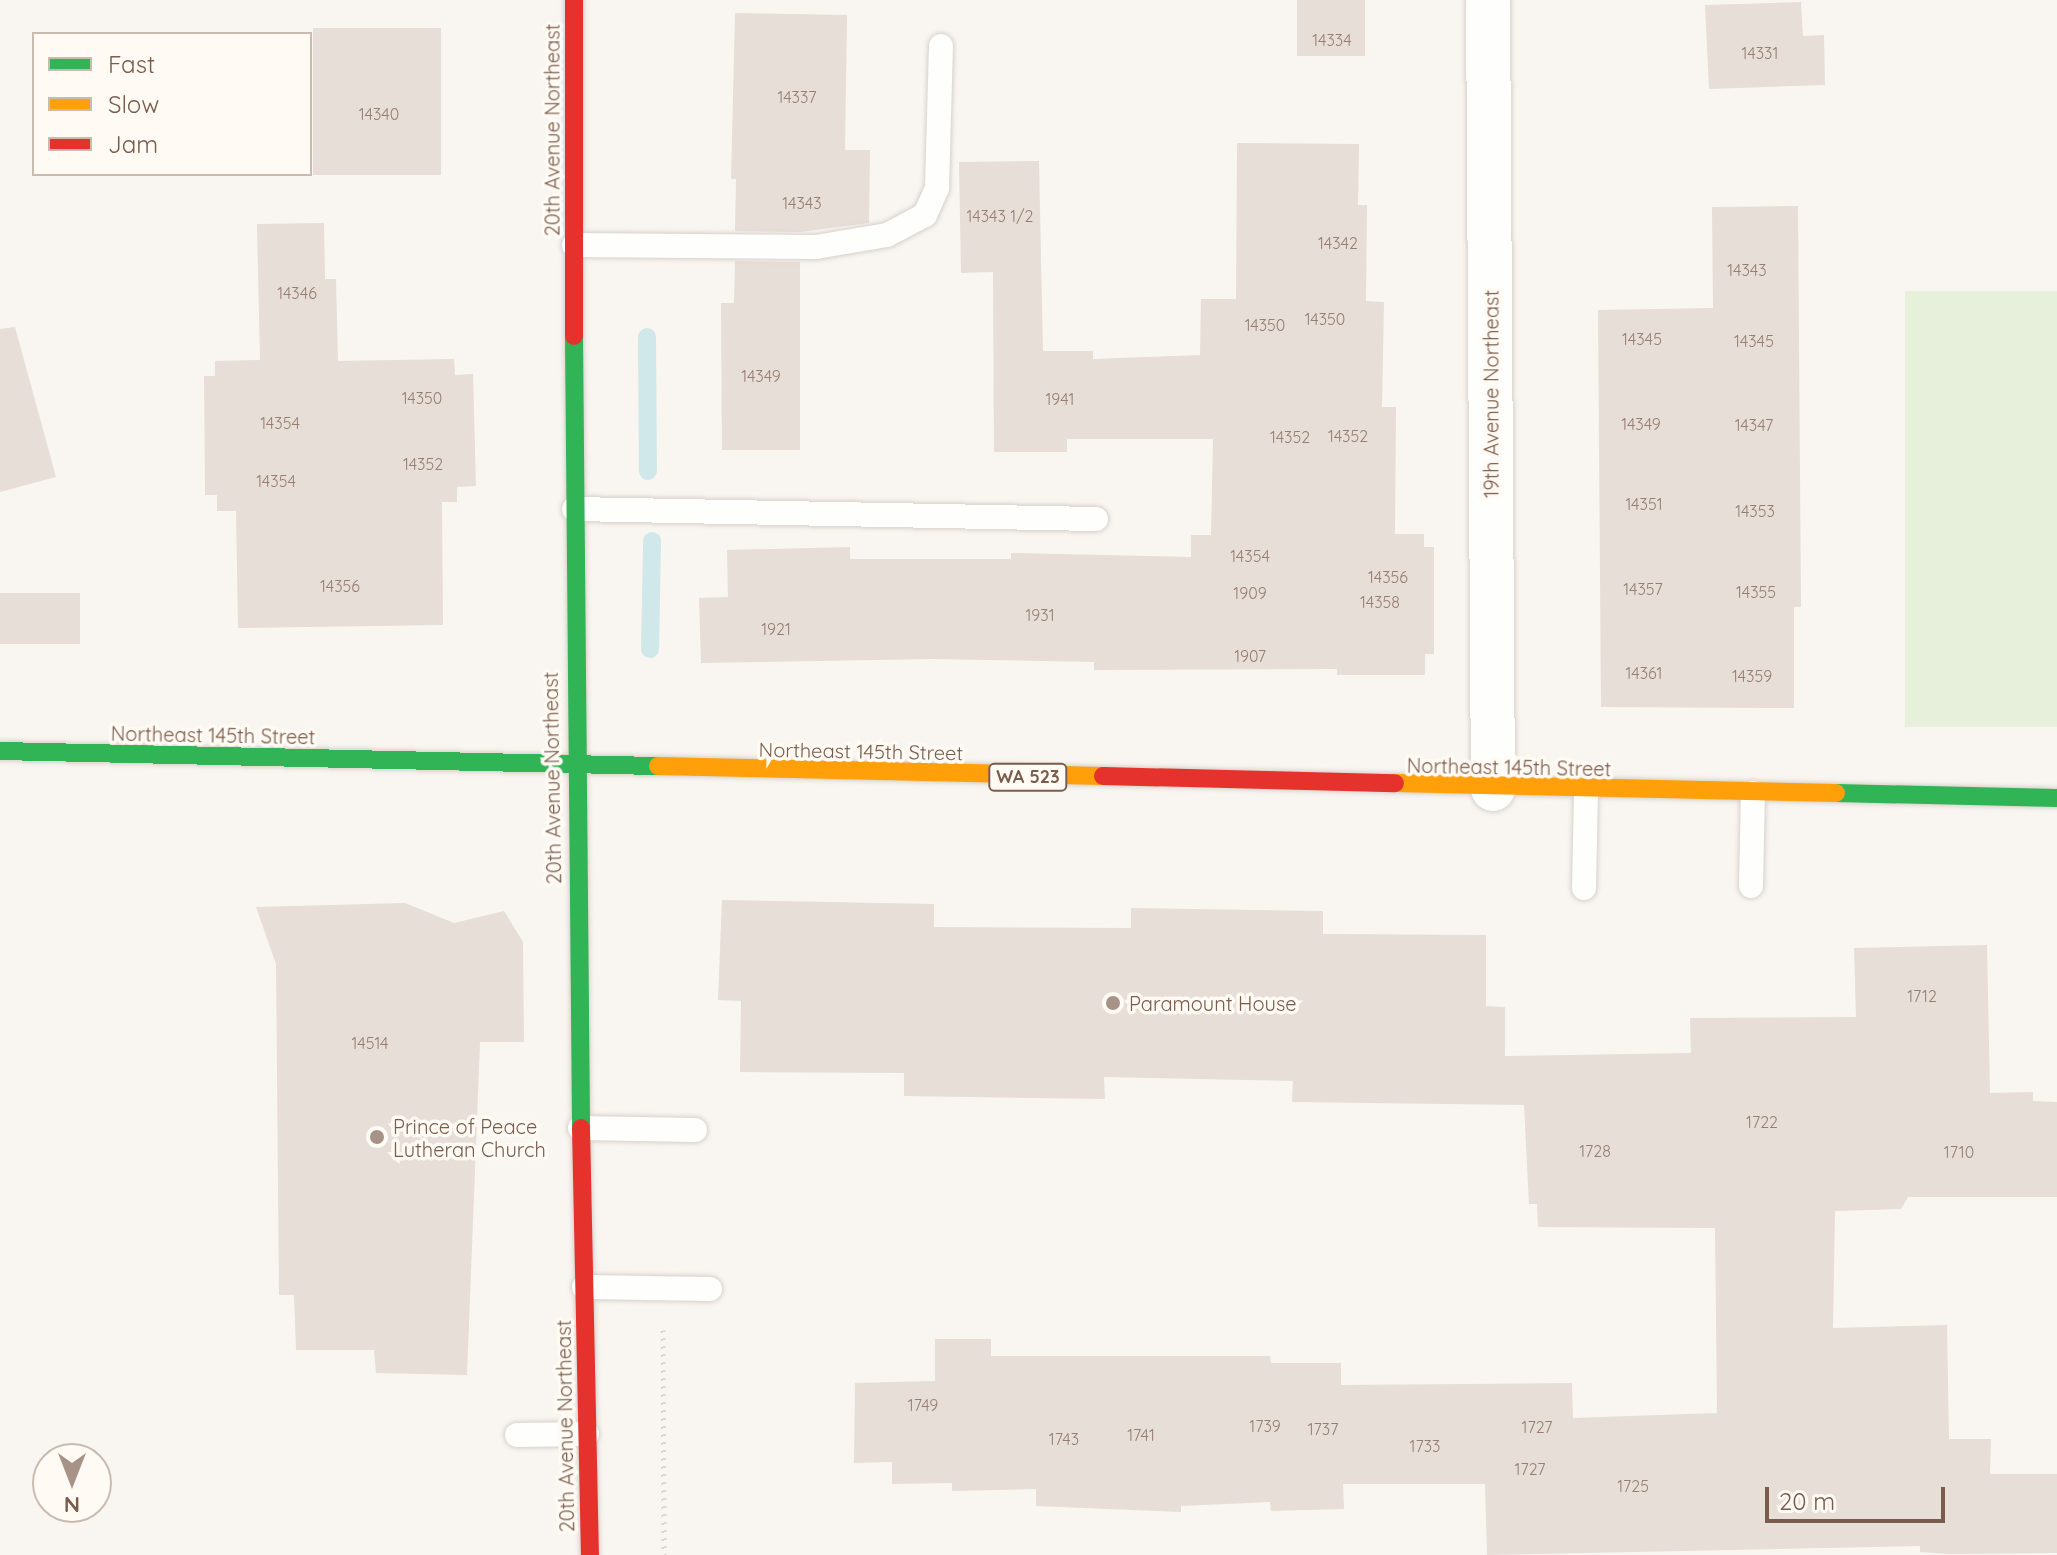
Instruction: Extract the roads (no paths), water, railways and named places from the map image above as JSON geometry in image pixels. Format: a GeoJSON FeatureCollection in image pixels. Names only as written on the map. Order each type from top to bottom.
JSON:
{"type":"FeatureCollection","features":[{"type":"Feature","properties":{"kind":"main road","name":"20th Avenue Northeast"},"geometry":{"type":"LineString","coordinates":[[574,0],[574,767],[590,1555]]}},
{"type":"Feature","properties":{"kind":"main road","name":"Northeast 145th Street"},"geometry":{"type":"LineString","coordinates":[[0,751],[1493,789],[2057,798]]}},
{"type":"Feature","properties":{"kind":"street","name":"19th Avenue Northeast"},"geometry":{"type":"LineString","coordinates":[[1488,0],[1493,789]]}},
{"type":"Feature","properties":{"kind":"lane"},"geometry":{"type":"LineString","coordinates":[[574,245],[816,247],[887,235],[925,215],[937,188],[941,46]]}},
{"type":"Feature","properties":{"kind":"lane"},"geometry":{"type":"LineString","coordinates":[[574,509],[1096,519]]}},
{"type":"Feature","properties":{"kind":"lane"},"geometry":{"type":"LineString","coordinates":[[1584,888],[1586,791]]}},
{"type":"Feature","properties":{"kind":"lane"},"geometry":{"type":"LineString","coordinates":[[1751,886],[1753,793]]}},
{"type":"Feature","properties":{"kind":"lane"},"geometry":{"type":"LineString","coordinates":[[580,1128],[695,1130]]}},
{"type":"Feature","properties":{"kind":"lane"},"geometry":{"type":"LineString","coordinates":[[584,1287],[710,1289]]}},
{"type":"Feature","properties":{"kind":"lane"},"geometry":{"type":"LineString","coordinates":[[517,1435],[587,1434]]}},
{"type":"Feature","properties":{"kind":"waterway"},"geometry":{"type":"LineString","coordinates":[[647,337],[648,471]]}},
{"type":"Feature","properties":{"kind":"waterway"},"geometry":{"type":"LineString","coordinates":[[650,649],[652,541]]}},
{"type":"Feature","properties":{"kind":"place","name":"Paramount House"},"geometry":{"type":"Point","coordinates":[1113,1003]}},
{"type":"Feature","properties":{"kind":"place","name":"Prince of Peace Lutheran Church"},"geometry":{"type":"Point","coordinates":[377,1137]}}]}
